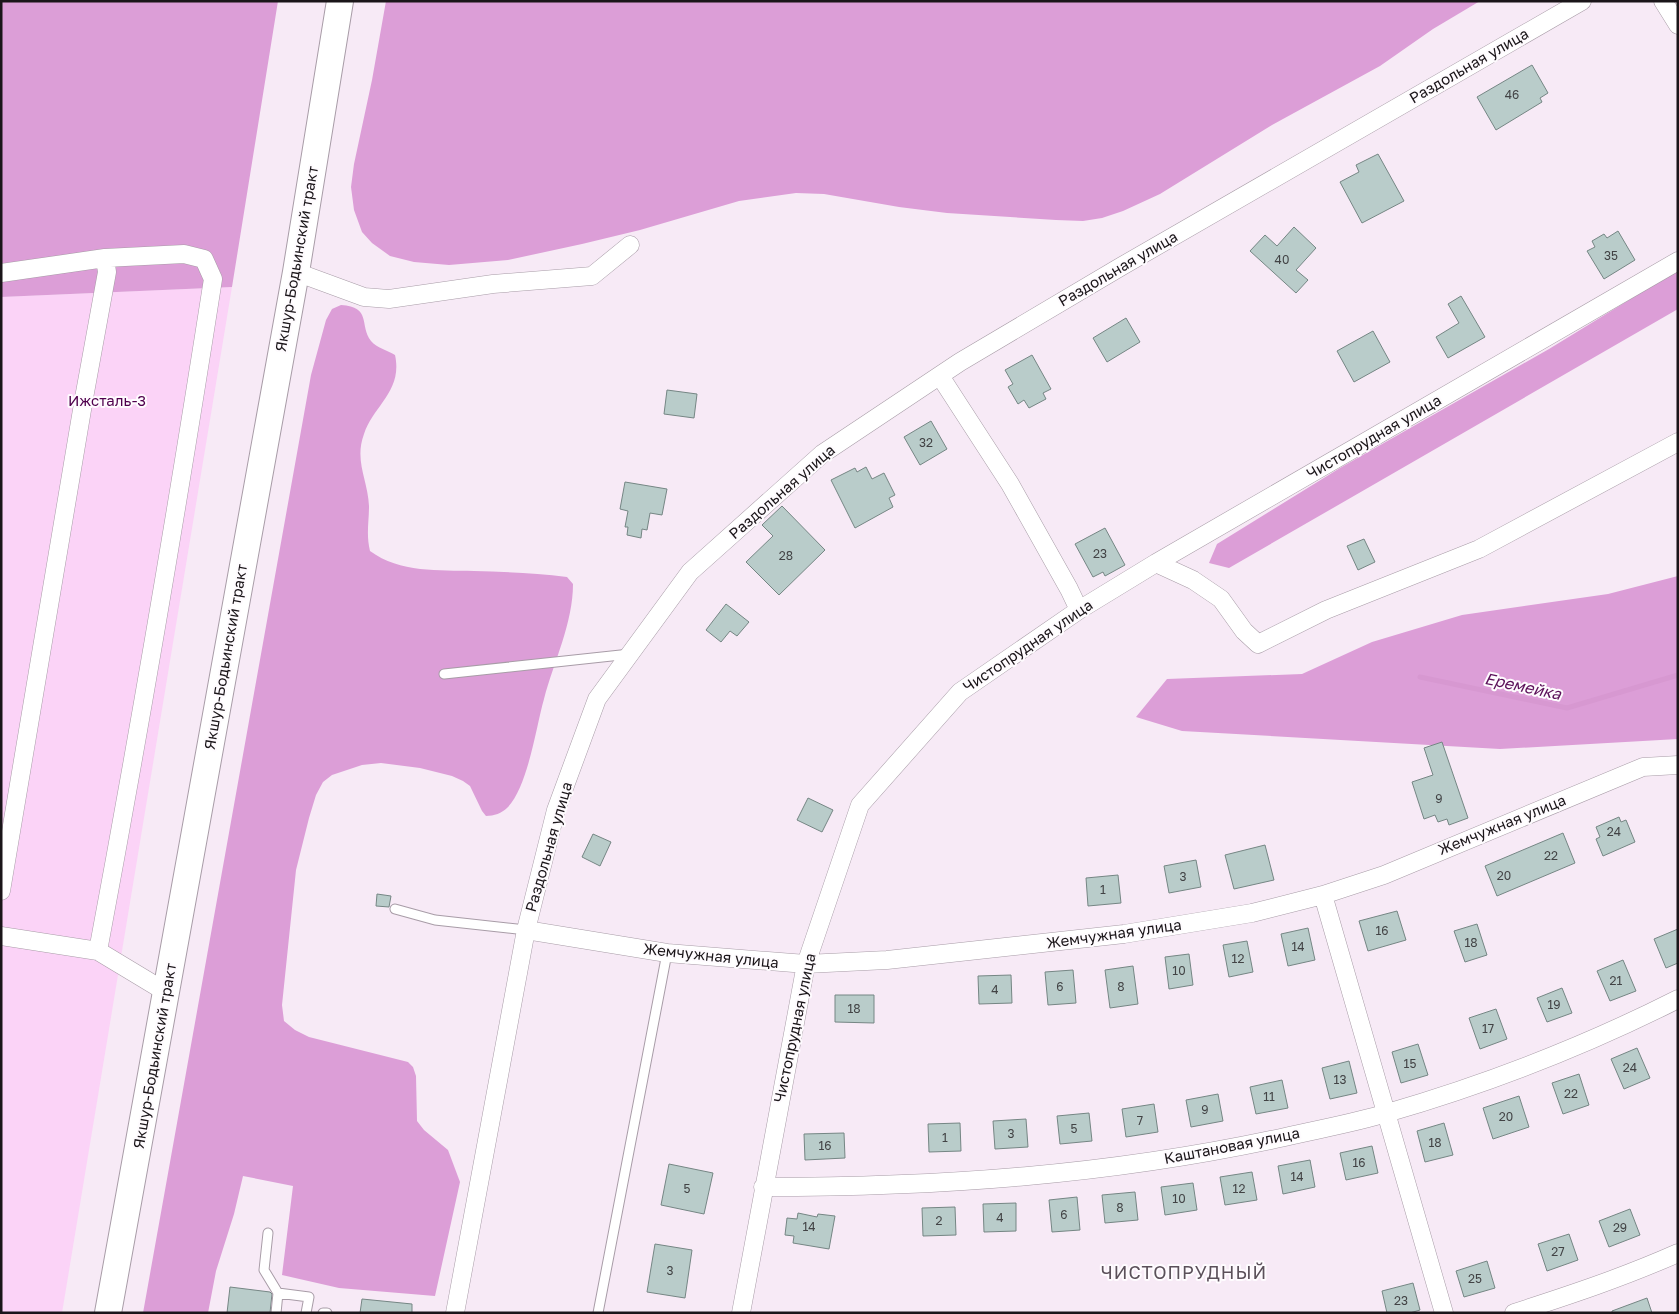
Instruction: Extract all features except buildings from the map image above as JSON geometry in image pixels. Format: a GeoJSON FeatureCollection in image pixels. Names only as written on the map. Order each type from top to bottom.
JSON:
{"type":"FeatureCollection","features":[{"type":"Feature","properties":{"kind":"main road","name":"Якшур-Бодьинский тракт"},"geometry":{"type":"LineString","coordinates":[[108,1313],[296,272],[340,1]]}},
{"type":"Feature","properties":{"kind":"street","name":"Раздольная улица"},"geometry":{"type":"LineString","coordinates":[[454,1313],[526,930],[556,810],[597,699],[690,572],[822,454],[968,357],[1582,1]]}},
{"type":"Feature","properties":{"kind":"street"},"geometry":{"type":"LineString","coordinates":[[1663,1],[1678,25]]}},
{"type":"Feature","properties":{"kind":"street"},"geometry":{"type":"LineString","coordinates":[[296,272],[364,297],[389,299],[493,284],[592,276],[630,245]]}},
{"type":"Feature","properties":{"kind":"street"},"geometry":{"type":"LineString","coordinates":[[1,273],[105,258],[184,254],[204,259],[213,279],[179,499],[98,951]]}},
{"type":"Feature","properties":{"kind":"street"},"geometry":{"type":"LineString","coordinates":[[1,890],[107,272],[105,258]]}},
{"type":"Feature","properties":{"kind":"street","name":"Чистопрудная улица"},"geometry":{"type":"LineString","coordinates":[[740,1313],[806,964],[860,805],[960,692],[1079,610],[1156,563],[1678,262]]}},
{"type":"Feature","properties":{"kind":"street"},"geometry":{"type":"LineString","coordinates":[[940,376],[1010,484],[1069,588],[1079,610]]}},
{"type":"Feature","properties":{"kind":"street"},"geometry":{"type":"LineString","coordinates":[[1156,563],[1193,580],[1221,599],[1244,631],[1258,644],[1326,610],[1479,549],[1678,442]]}},
{"type":"Feature","properties":{"kind":"street","name":"Жемчужная улица"},"geometry":{"type":"LineString","coordinates":[[526,930],[667,953],[806,964],[887,960],[1124,934],[1252,913],[1323,894],[1384,874],[1643,767],[1678,765]]}},
{"type":"Feature","properties":{"kind":"street"},"geometry":{"type":"LineString","coordinates":[[1323,894],[1444,1313]]}},
{"type":"Feature","properties":{"kind":"street"},"geometry":{"type":"LineString","coordinates":[[1,936],[98,951],[166,992]]}},
{"type":"Feature","properties":{"kind":"street","name":"Каштановая улица"},"geometry":{"type":"LineString","coordinates":[[763,1188],[834,1188],[986,1181],[1098,1170],[1222,1150],[1386,1114],[1554,1055],[1626,1025],[1678,999]]}},
{"type":"Feature","properties":{"kind":"street"},"geometry":{"type":"LineString","coordinates":[[1514,1313],[1595,1287],[1678,1253]]}},
{"type":"Feature","properties":{"kind":"lane"},"geometry":{"type":"LineString","coordinates":[[444,674],[630,654]]}},
{"type":"Feature","properties":{"kind":"lane"},"geometry":{"type":"LineString","coordinates":[[395,909],[435,920],[526,930]]}},
{"type":"Feature","properties":{"kind":"lane"},"geometry":{"type":"LineString","coordinates":[[598,1313],[667,953]]}},
{"type":"Feature","properties":{"kind":"lane"},"geometry":{"type":"LineString","coordinates":[[268,1234],[264,1270],[278,1293],[276,1313]]}},
{"type":"Feature","properties":{"kind":"lane"},"geometry":{"type":"LineString","coordinates":[[278,1293],[308,1297],[306,1313]]}},
{"type":"Feature","properties":{"kind":"green space","name":"Ижсталь-3"},"geometry":{"type":"Polygon","coordinates":[[[232,287],[62,1313],[1,1313],[1,297],[232,287]]]}},
{"type":"Feature","properties":{"kind":"shaded area"},"geometry":{"type":"Polygon","coordinates":[[[1,1],[278,1],[232,287],[1,297],[1,1]]]}},
{"type":"Feature","properties":{"kind":"shaded area"},"geometry":{"type":"Polygon","coordinates":[[[386,1],[1480,1],[1433,29],[1380,66],[1272,125],[1160,194],[1123,211],[1102,218],[1083,221],[947,213],[824,194],[796,193],[739,201],[640,230],[508,260],[449,265],[414,262],[390,256],[372,243],[362,232],[354,210],[351,187],[354,164],[386,1]]]}},
{"type":"Feature","properties":{"kind":"shaded area"},"geometry":{"type":"Polygon","coordinates":[[[1678,270],[1678,309],[1229,568],[1209,563],[1217,544],[1340,468],[1549,349],[1678,270]]]}},
{"type":"Feature","properties":{"kind":"shaded area"},"geometry":{"type":"Polygon","coordinates":[[[341,305],[357,309],[361,313],[371,341],[395,355],[395,379],[386,398],[368,424],[361,444],[361,462],[369,506],[368,534],[370,551],[382,558],[407,567],[567,577],[573,584],[570,613],[544,699],[526,772],[521,786],[507,808],[498,814],[486,816],[470,786],[452,776],[420,768],[381,763],[362,765],[332,775],[323,782],[316,795],[296,870],[282,1005],[284,1021],[295,1030],[309,1037],[408,1062],[413,1067],[416,1076],[417,1121],[424,1130],[448,1150],[460,1182],[435,1296],[339,1288],[282,1275],[293,1186],[243,1176],[234,1214],[216,1271],[208,1313],[143,1313],[311,375],[326,320],[332,309],[341,305]]]}},
{"type":"Feature","properties":{"kind":"shaded area"},"geometry":{"type":"Polygon","coordinates":[[[1678,576],[1678,739],[1500,749],[1182,731],[1136,717],[1167,679],[1302,674],[1372,642],[1462,615],[1608,594],[1678,576]]]}},
{"type":"Feature","properties":{"kind":"waterway","name":"Еремейка"},"geometry":{"type":"LineString","coordinates":[[1420,677],[1567,708],[1678,675]]}},
{"type":"Feature","properties":{"kind":"district","name":"ЧИСТОПРУДНЫЙ"},"geometry":{"type":"Point","coordinates":[1184,1273]}}]}
